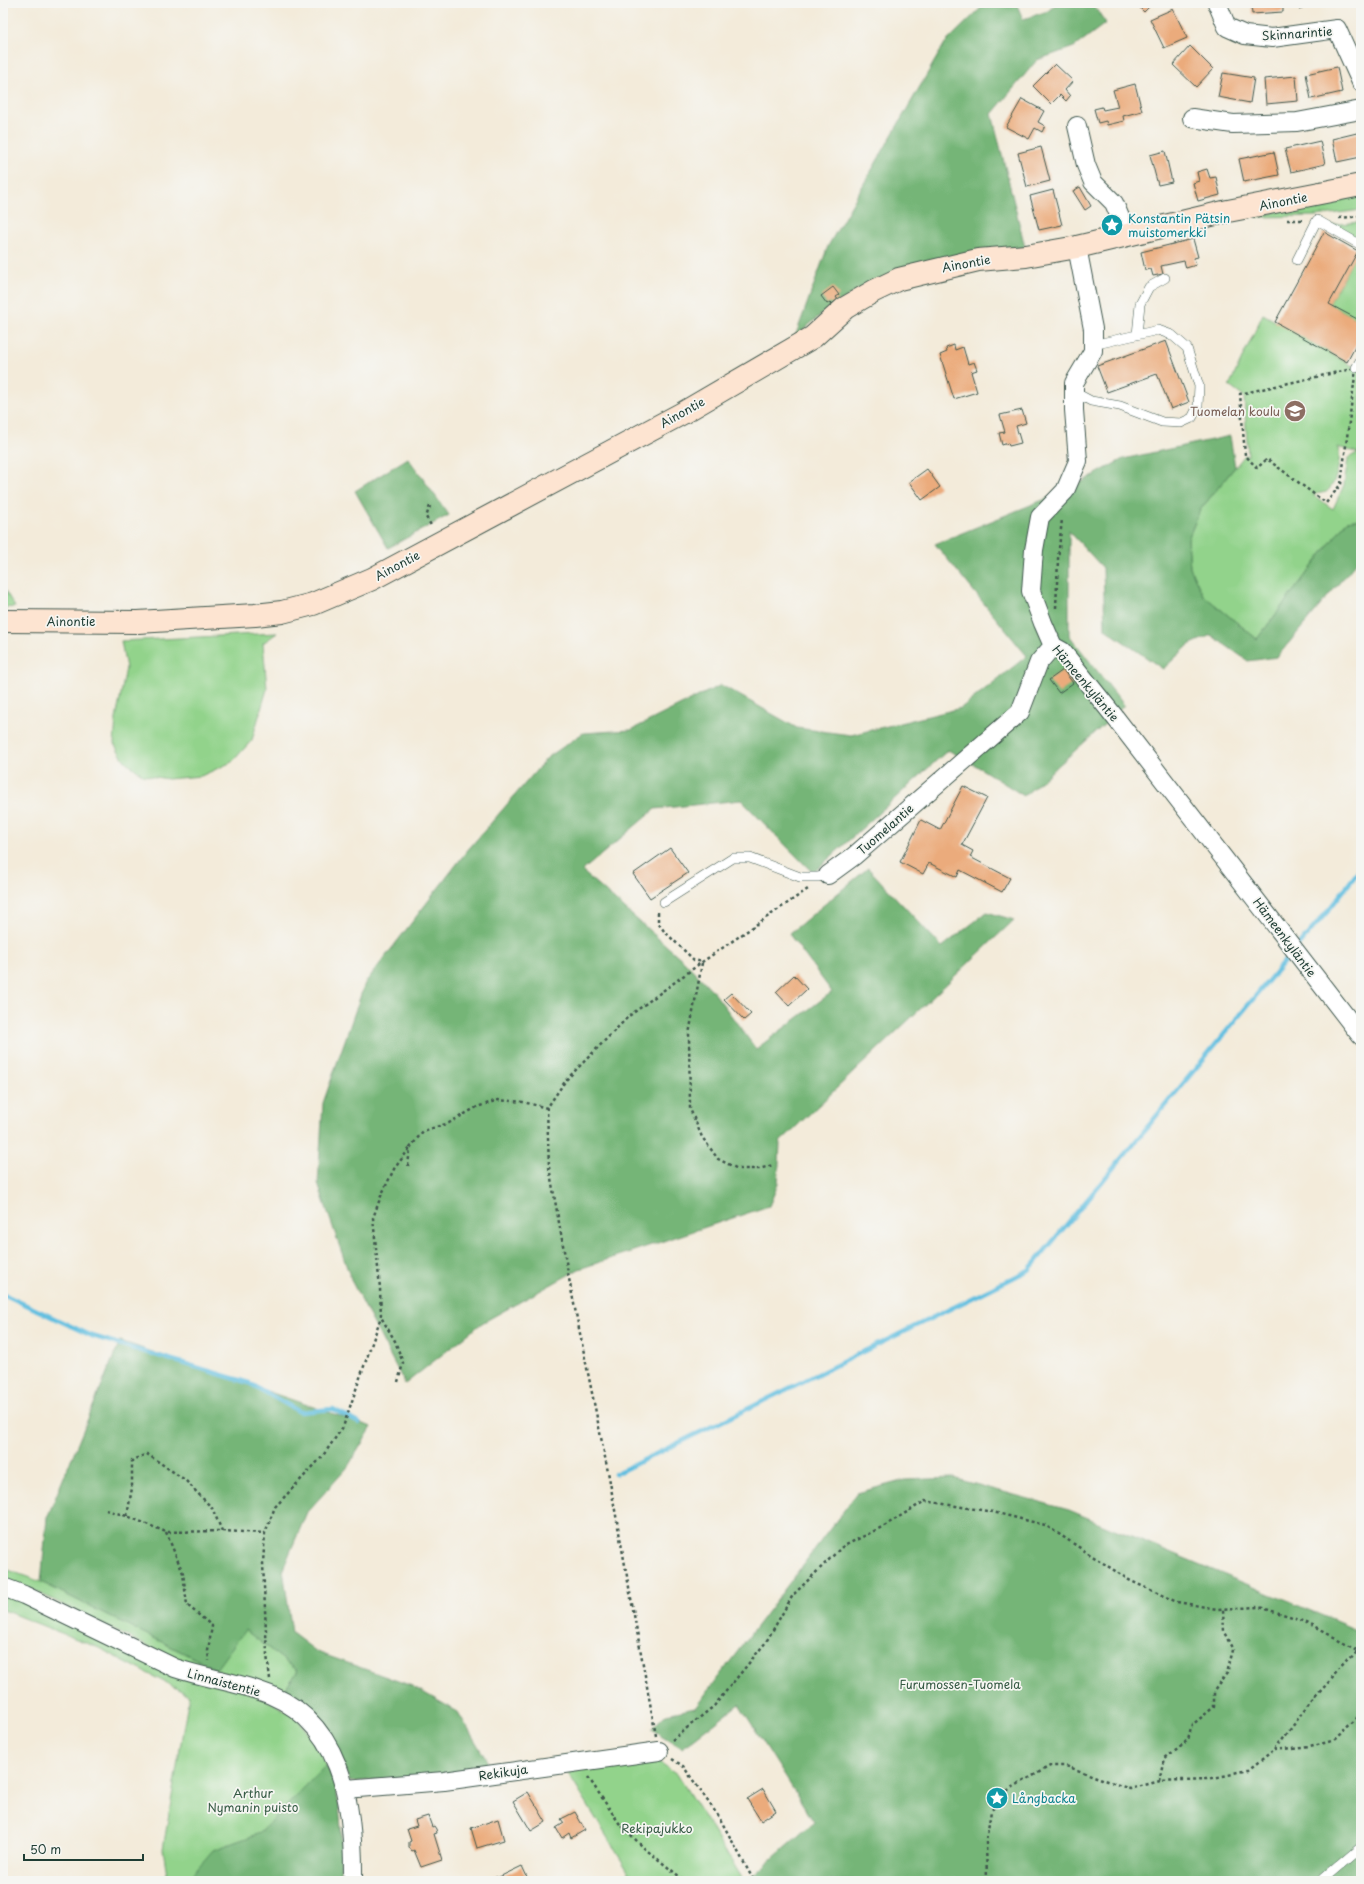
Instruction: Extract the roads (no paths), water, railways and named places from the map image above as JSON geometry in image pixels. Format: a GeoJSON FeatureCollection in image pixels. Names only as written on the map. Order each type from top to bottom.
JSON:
{"type":"FeatureCollection","features":[{"type":"Feature","properties":{"kind":"street","name":"Skinnarintie"},"geometry":{"type":"LineString","coordinates":[[1217,3],[1227,27],[1246,35],[1272,38],[1336,29],[1361,82]]}},
{"type":"Feature","properties":{"kind":"street"},"geometry":{"type":"LineString","coordinates":[[1192,118],[1233,124],[1297,122],[1361,110]]}},
{"type":"Feature","properties":{"kind":"street"},"geometry":{"type":"LineString","coordinates":[[1077,126],[1086,165],[1093,182],[1114,204],[1128,236]]}},
{"type":"Feature","properties":{"kind":"street","name":"Ainontie"},"geometry":{"type":"LineString","coordinates":[[3,621],[153,621],[255,615],[290,610],[313,604],[372,578],[681,414],[813,337],[845,308],[874,291],[899,279],[978,260],[1026,256],[1077,247],[1228,211],[1361,185]]}},
{"type":"Feature","properties":{"kind":"street","name":"Hämeenkyläntie"},"geometry":{"type":"LineString","coordinates":[[1077,247],[1093,329],[1093,351],[1074,383],[1078,461],[1065,491],[1040,517],[1034,550],[1031,591],[1053,646],[1062,651],[1114,716],[1361,1036]]}},
{"type":"Feature","properties":{"kind":"street","name":"Tuomelantie"},"geometry":{"type":"LineString","coordinates":[[828,875],[860,851],[1020,712],[1039,662],[1053,646]]}},
{"type":"Feature","properties":{"kind":"street","name":"Linnaistentie"},"geometry":{"type":"LineString","coordinates":[[3,1587],[24,1595],[175,1668],[258,1690],[301,1711],[319,1733],[336,1761],[346,1789],[353,1840],[353,1881]]}},
{"type":"Feature","properties":{"kind":"street","name":"Rekikuja"},"geometry":{"type":"LineString","coordinates":[[346,1789],[444,1781],[659,1751]]}},
{"type":"Feature","properties":{"kind":"lane"},"geometry":{"type":"LineString","coordinates":[[1298,260],[1317,220],[1361,245]]}},
{"type":"Feature","properties":{"kind":"lane"},"geometry":{"type":"LineString","coordinates":[[1137,335],[1140,304],[1149,287],[1166,278]]}},
{"type":"Feature","properties":{"kind":"lane"},"geometry":{"type":"LineString","coordinates":[[1074,392],[1091,401],[1120,406],[1162,422],[1181,423],[1192,418],[1198,406],[1199,386],[1187,348],[1172,335],[1158,330],[1093,345]]}},
{"type":"Feature","properties":{"kind":"lane"},"geometry":{"type":"LineString","coordinates":[[1356,368],[1361,359]]}},
{"type":"Feature","properties":{"kind":"lane"},"geometry":{"type":"LineString","coordinates":[[664,902],[733,858],[750,858],[800,877],[818,877],[828,875]]}},
{"type":"Feature","properties":{"kind":"lane"},"geometry":{"type":"LineString","coordinates":[[1321,1881],[1361,1847]]}},
{"type":"Feature","properties":{"kind":"waterway"},"geometry":{"type":"LineString","coordinates":[[1297,947],[1327,912],[1361,868]]}},
{"type":"Feature","properties":{"kind":"waterway"},"geometry":{"type":"LineString","coordinates":[[615,1474],[1029,1270],[1292,952]]}},
{"type":"Feature","properties":{"kind":"waterway"},"geometry":{"type":"LineString","coordinates":[[3,1294],[92,1336],[249,1383],[300,1412],[333,1409],[359,1423]]}},
{"type":"Feature","properties":{"kind":"place","name":"Konstantin Pätsin muistomerkki"},"geometry":{"type":"Point","coordinates":[1112,225]}},
{"type":"Feature","properties":{"kind":"place","name":"Tuomelan koulu"},"geometry":{"type":"Point","coordinates":[1295,411]}},
{"type":"Feature","properties":{"kind":"place","name":"Långbacka"},"geometry":{"type":"Point","coordinates":[997,1798]}},
{"type":"Feature","properties":{"kind":"park label","name":"Furumossen-Tuomela"},"geometry":{"type":"Point","coordinates":[960,1684]}},
{"type":"Feature","properties":{"kind":"park label","name":"Arthur Nymanin puisto"},"geometry":{"type":"Point","coordinates":[253,1800]}},
{"type":"Feature","properties":{"kind":"park label","name":"Rekipajukko"},"geometry":{"type":"Point","coordinates":[657,1828]}}]}
